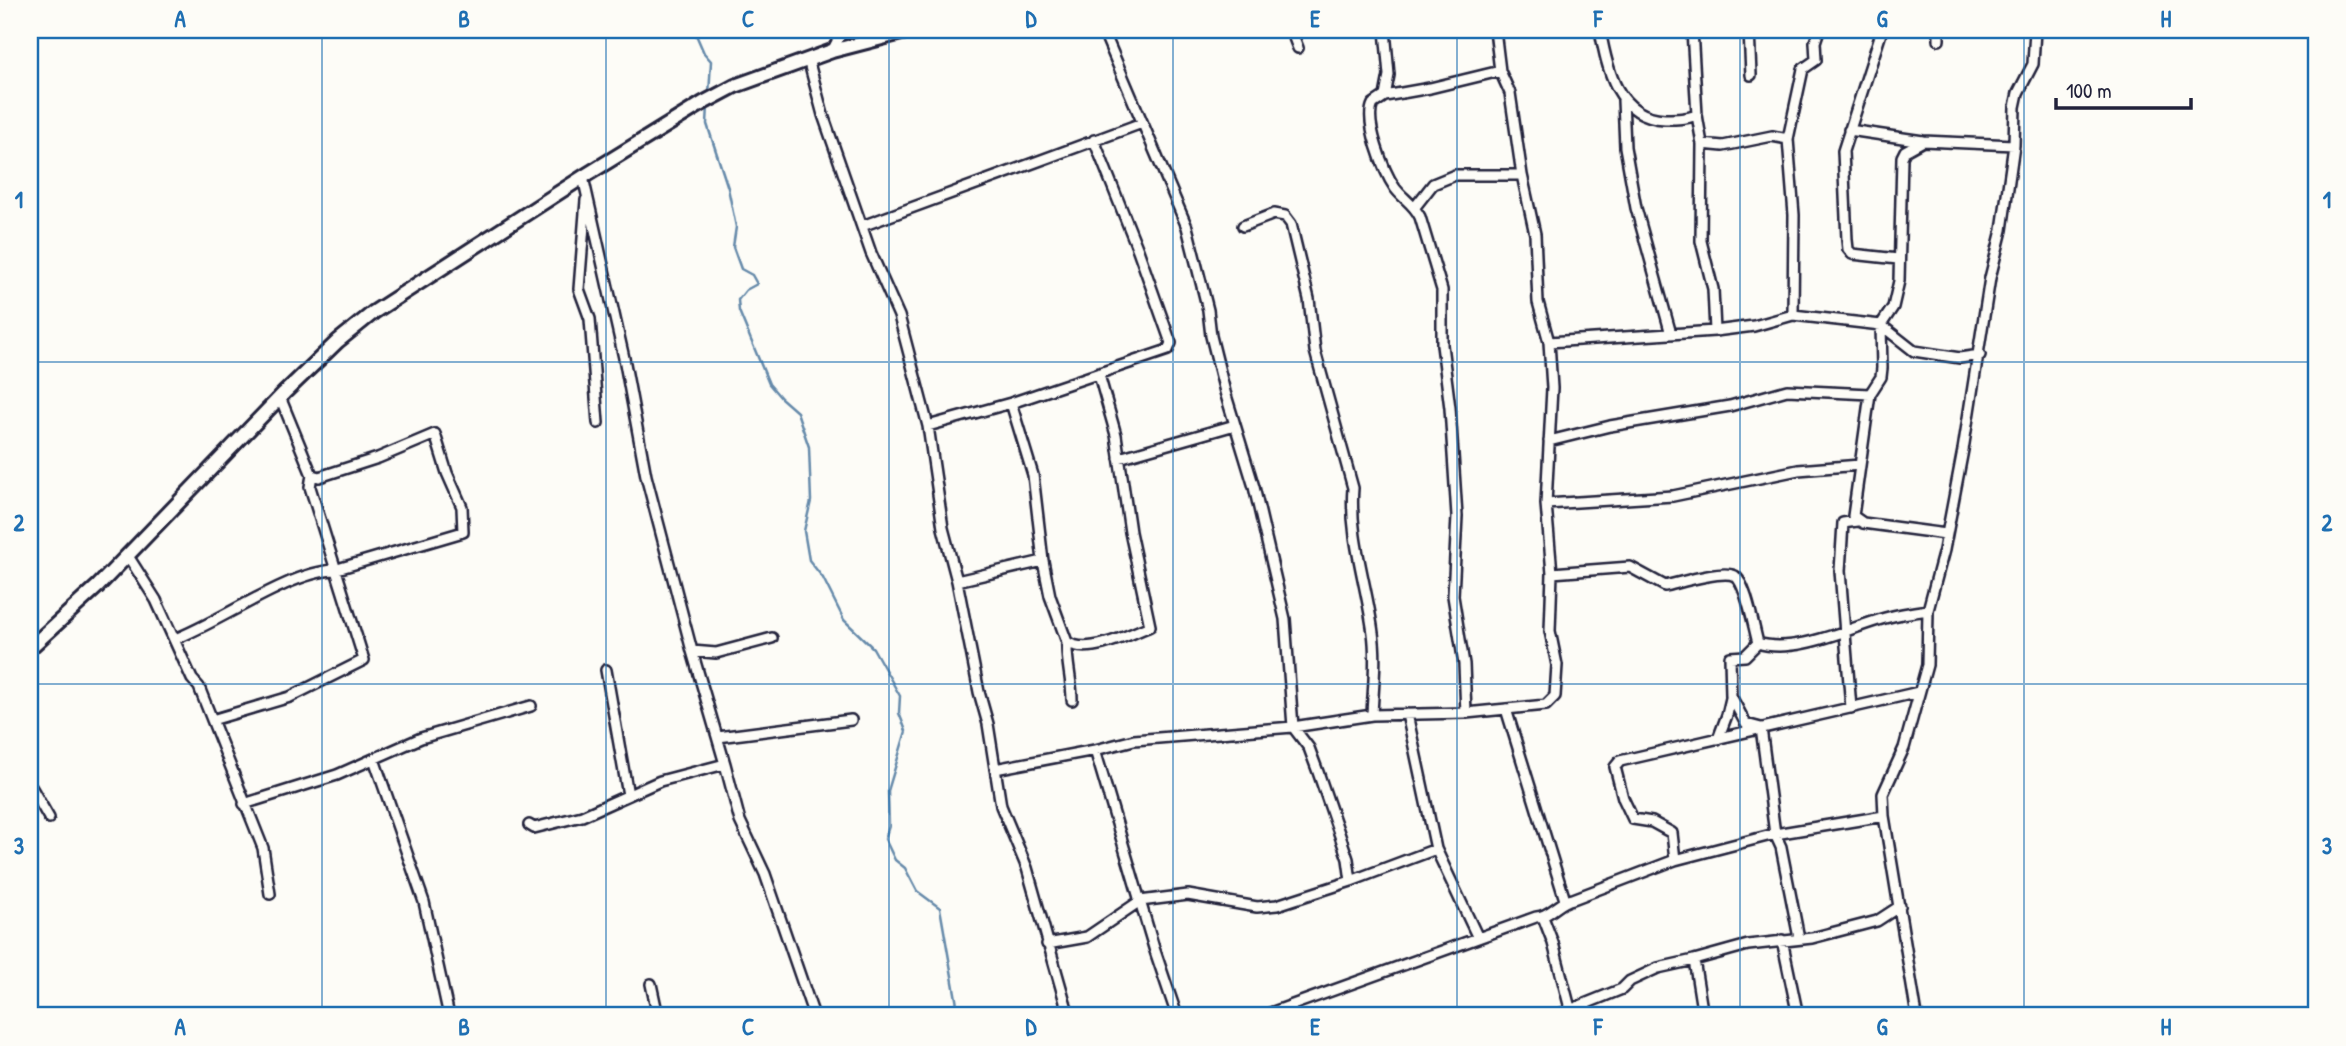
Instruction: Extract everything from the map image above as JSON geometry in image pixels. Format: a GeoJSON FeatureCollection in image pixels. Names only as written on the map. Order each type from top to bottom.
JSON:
{"type":"FeatureCollection","features":[{"type":"Feature","properties":{"kind":"main road"},"geometry":{"type":"LineString","coordinates":[[30,648],[128,556],[280,397],[355,326],[583,177],[724,92],[762,75],[832,51],[913,30]]}},
{"type":"Feature","properties":{"kind":"street"},"geometry":{"type":"LineString","coordinates":[[832,51],[843,30],[856,44]]}},
{"type":"Feature","properties":{"kind":"street"},"geometry":{"type":"LineString","coordinates":[[1103,30],[1187,227],[1208,310],[1211,336],[1254,487],[1285,619],[1293,727],[1309,748],[1348,859],[1351,881]]}},
{"type":"Feature","properties":{"kind":"street"},"geometry":{"type":"LineString","coordinates":[[1291,30],[1298,48]]}},
{"type":"Feature","properties":{"kind":"street"},"geometry":{"type":"LineString","coordinates":[[1385,30],[1389,75],[1385,96]]}},
{"type":"Feature","properties":{"kind":"street"},"geometry":{"type":"LineString","coordinates":[[995,769],[1134,740],[1293,727],[1372,715],[1466,713],[1546,705],[1555,696],[1557,665],[1550,631],[1552,573],[1546,504],[1552,388],[1549,342],[1538,302],[1535,234],[1522,175],[1510,93],[1500,71],[1495,30]]}},
{"type":"Feature","properties":{"kind":"street"},"geometry":{"type":"LineString","coordinates":[[1600,30],[1613,83],[1623,100],[1636,112],[1659,118],[1687,119],[1697,115]]}},
{"type":"Feature","properties":{"kind":"street"},"geometry":{"type":"LineString","coordinates":[[1692,30],[1697,115],[1702,144],[1701,241],[1713,289],[1715,331]]}},
{"type":"Feature","properties":{"kind":"street"},"geometry":{"type":"LineString","coordinates":[[1749,30],[1751,75]]}},
{"type":"Feature","properties":{"kind":"street"},"geometry":{"type":"LineString","coordinates":[[1793,315],[1794,215],[1788,139],[1803,69],[1816,60],[1815,42],[1819,30]]}},
{"type":"Feature","properties":{"kind":"street"},"geometry":{"type":"LineString","coordinates":[[1882,30],[1843,151],[1848,249],[1852,254],[1898,260]]}},
{"type":"Feature","properties":{"kind":"street"},"geometry":{"type":"LineString","coordinates":[[1939,40],[1940,30]]}},
{"type":"Feature","properties":{"kind":"street"},"geometry":{"type":"LineString","coordinates":[[1917,1016],[1884,816],[1883,794],[1904,748],[1927,665],[1928,610],[1944,550],[1980,355],[1990,278],[2002,230],[2014,145],[2015,107],[2018,93],[2033,64],[2035,30]]}},
{"type":"Feature","properties":{"kind":"street"},"geometry":{"type":"LineString","coordinates":[[808,59],[823,115],[871,253],[895,304],[928,426],[943,528],[957,581],[1001,806],[1027,868],[1069,1016]]}},
{"type":"Feature","properties":{"kind":"street"},"geometry":{"type":"LineString","coordinates":[[1466,713],[1464,664],[1453,596],[1457,516],[1450,408],[1442,345],[1442,290],[1415,206],[1396,190],[1379,153],[1370,109],[1385,96],[1500,71]]}},
{"type":"Feature","properties":{"kind":"street"},"geometry":{"type":"LineString","coordinates":[[1623,100],[1625,147],[1636,208],[1671,334]]}},
{"type":"Feature","properties":{"kind":"street"},"geometry":{"type":"LineString","coordinates":[[862,226],[1142,123]]}},
{"type":"Feature","properties":{"kind":"street"},"geometry":{"type":"LineString","coordinates":[[1849,130],[1923,141],[2014,145]]}},
{"type":"Feature","properties":{"kind":"street"},"geometry":{"type":"LineString","coordinates":[[1702,144],[1723,146],[1772,136],[1788,139]]}},
{"type":"Feature","properties":{"kind":"street"},"geometry":{"type":"LineString","coordinates":[[928,426],[1011,403],[1168,350],[1171,343],[1138,250],[1094,140]]}},
{"type":"Feature","properties":{"kind":"street"},"geometry":{"type":"LineString","coordinates":[[1857,521],[1853,516],[1870,394],[1881,377],[1881,325],[1893,307],[1899,281],[1902,157],[1905,151],[1923,141]]}},
{"type":"Feature","properties":{"kind":"street"},"geometry":{"type":"LineString","coordinates":[[1415,206],[1433,184],[1455,175],[1522,175]]}},
{"type":"Feature","properties":{"kind":"street"},"geometry":{"type":"LineString","coordinates":[[583,177],[624,358],[646,476],[692,651],[719,737],[740,821],[765,874],[814,1016]]}},
{"type":"Feature","properties":{"kind":"street"},"geometry":{"type":"LineString","coordinates":[[587,192],[579,289],[590,319],[598,424]]}},
{"type":"Feature","properties":{"kind":"street"},"geometry":{"type":"LineString","coordinates":[[1243,226],[1274,214],[1285,216],[1291,225],[1309,299],[1315,351],[1353,488],[1351,508],[1375,648],[1372,715]]}},
{"type":"Feature","properties":{"kind":"street"},"geometry":{"type":"LineString","coordinates":[[1549,342],[1715,331],[1754,326],[1793,315],[1881,325],[1914,351],[1960,358],[1980,355]]}},
{"type":"Feature","properties":{"kind":"street"},"geometry":{"type":"LineString","coordinates":[[1067,642],[1084,648],[1116,641],[1150,626],[1132,543],[1116,435],[1099,375]]}},
{"type":"Feature","properties":{"kind":"street"},"geometry":{"type":"LineString","coordinates":[[1549,440],[1611,426],[1730,407],[1787,390],[1870,394]]}},
{"type":"Feature","properties":{"kind":"street"},"geometry":{"type":"LineString","coordinates":[[212,720],[290,696],[364,660],[310,487],[312,475],[280,397]]}},
{"type":"Feature","properties":{"kind":"street"},"geometry":{"type":"LineString","coordinates":[[1011,403],[1032,475],[1042,561],[1050,596],[1067,642],[1066,662],[1072,682],[1072,700]]}},
{"type":"Feature","properties":{"kind":"street"},"geometry":{"type":"LineString","coordinates":[[1119,458],[1235,425]]}},
{"type":"Feature","properties":{"kind":"street"},"geometry":{"type":"LineString","coordinates":[[175,639],[201,629],[262,596],[318,571],[334,570],[463,532],[462,507],[447,473],[435,435],[357,465],[319,477],[312,475]]}},
{"type":"Feature","properties":{"kind":"street"},"geometry":{"type":"LineString","coordinates":[[1546,504],[1673,496],[1787,471],[1860,465]]}},
{"type":"Feature","properties":{"kind":"street"},"geometry":{"type":"LineString","coordinates":[[1851,708],[1840,570],[1843,523],[1857,521],[1946,534]]}},
{"type":"Feature","properties":{"kind":"street"},"geometry":{"type":"LineString","coordinates":[[128,556],[156,600],[192,679],[199,687],[267,860],[270,894]]}},
{"type":"Feature","properties":{"kind":"street"},"geometry":{"type":"LineString","coordinates":[[957,581],[1042,561]]}},
{"type":"Feature","properties":{"kind":"street"},"geometry":{"type":"LineString","coordinates":[[1552,573],[1630,567],[1665,586],[1717,575],[1731,575],[1738,578],[1743,587],[1758,643]]}},
{"type":"Feature","properties":{"kind":"street"},"geometry":{"type":"LineString","coordinates":[[1758,643],[1772,646],[1800,643],[1888,617],[1928,610]]}},
{"type":"Feature","properties":{"kind":"street"},"geometry":{"type":"LineString","coordinates":[[692,651],[716,653],[772,638]]}},
{"type":"Feature","properties":{"kind":"street"},"geometry":{"type":"LineString","coordinates":[[1718,738],[1731,696],[1730,657],[1745,656],[1758,643]]}},
{"type":"Feature","properties":{"kind":"street"},"geometry":{"type":"LineString","coordinates":[[606,670],[628,795]]}},
{"type":"Feature","properties":{"kind":"street"},"geometry":{"type":"LineString","coordinates":[[1675,860],[1672,833],[1652,822],[1633,819],[1623,799],[1615,767],[1620,761],[1919,692]]}},
{"type":"Feature","properties":{"kind":"street"},"geometry":{"type":"LineString","coordinates":[[1731,696],[1746,724],[1761,728]]}},
{"type":"Feature","properties":{"kind":"street"},"geometry":{"type":"LineString","coordinates":[[244,804],[337,775],[421,738],[530,706]]}},
{"type":"Feature","properties":{"kind":"street"},"geometry":{"type":"LineString","coordinates":[[1506,709],[1564,900]]}},
{"type":"Feature","properties":{"kind":"street"},"geometry":{"type":"LineString","coordinates":[[1407,715],[1436,849],[1478,939]]}},
{"type":"Feature","properties":{"kind":"street"},"geometry":{"type":"LineString","coordinates":[[719,737],[851,720]]}},
{"type":"Feature","properties":{"kind":"street"},"geometry":{"type":"LineString","coordinates":[[1761,728],[1775,834],[1783,858],[1799,938]]}},
{"type":"Feature","properties":{"kind":"street"},"geometry":{"type":"LineString","coordinates":[[1095,750],[1177,1016]]}},
{"type":"Feature","properties":{"kind":"street"},"geometry":{"type":"LineString","coordinates":[[374,759],[424,902],[449,1016]]}},
{"type":"Feature","properties":{"kind":"street"},"geometry":{"type":"LineString","coordinates":[[528,825],[534,828],[582,816],[660,781],[725,764]]}},
{"type":"Feature","properties":{"kind":"street"},"geometry":{"type":"LineString","coordinates":[[30,785],[50,818]]}},
{"type":"Feature","properties":{"kind":"street"},"geometry":{"type":"LineString","coordinates":[[1262,1016],[1536,917],[1543,917],[1564,900],[1573,899],[1675,860],[1775,834],[1884,816]]}},
{"type":"Feature","properties":{"kind":"street"},"geometry":{"type":"LineString","coordinates":[[1047,944],[1087,937],[1140,901],[1188,895],[1257,907],[1277,905],[1436,849]]}},
{"type":"Feature","properties":{"kind":"street"},"geometry":{"type":"LineString","coordinates":[[1555,1016],[1571,1013],[1622,989],[1630,981],[1658,968],[1748,945],[1812,938],[1877,921],[1900,906]]}},
{"type":"Feature","properties":{"kind":"street"},"geometry":{"type":"LineString","coordinates":[[1543,917],[1553,943],[1571,1013]]}},
{"type":"Feature","properties":{"kind":"street"},"geometry":{"type":"LineString","coordinates":[[1782,940],[1798,1016]]}},
{"type":"Feature","properties":{"kind":"street"},"geometry":{"type":"LineString","coordinates":[[1694,960],[1703,1016]]}},
{"type":"Feature","properties":{"kind":"street"},"geometry":{"type":"LineString","coordinates":[[651,984],[658,1016]]}},
{"type":"Feature","properties":{"kind":"waterway"},"geometry":{"type":"LineString","coordinates":[[694,30],[704,53],[711,61],[709,95]]}},
{"type":"Feature","properties":{"kind":"waterway"},"geometry":{"type":"LineString","coordinates":[[708,105],[707,124],[728,188],[736,227],[733,247],[741,269],[752,275],[757,284],[746,290],[738,300],[739,311],[769,384],[797,412],[809,447],[811,501],[804,531],[809,560],[823,578],[844,620],[873,648],[900,696],[899,713],[906,731],[888,791],[889,826],[885,839],[895,860],[905,868],[917,891],[940,908],[959,1016]]}}]}
